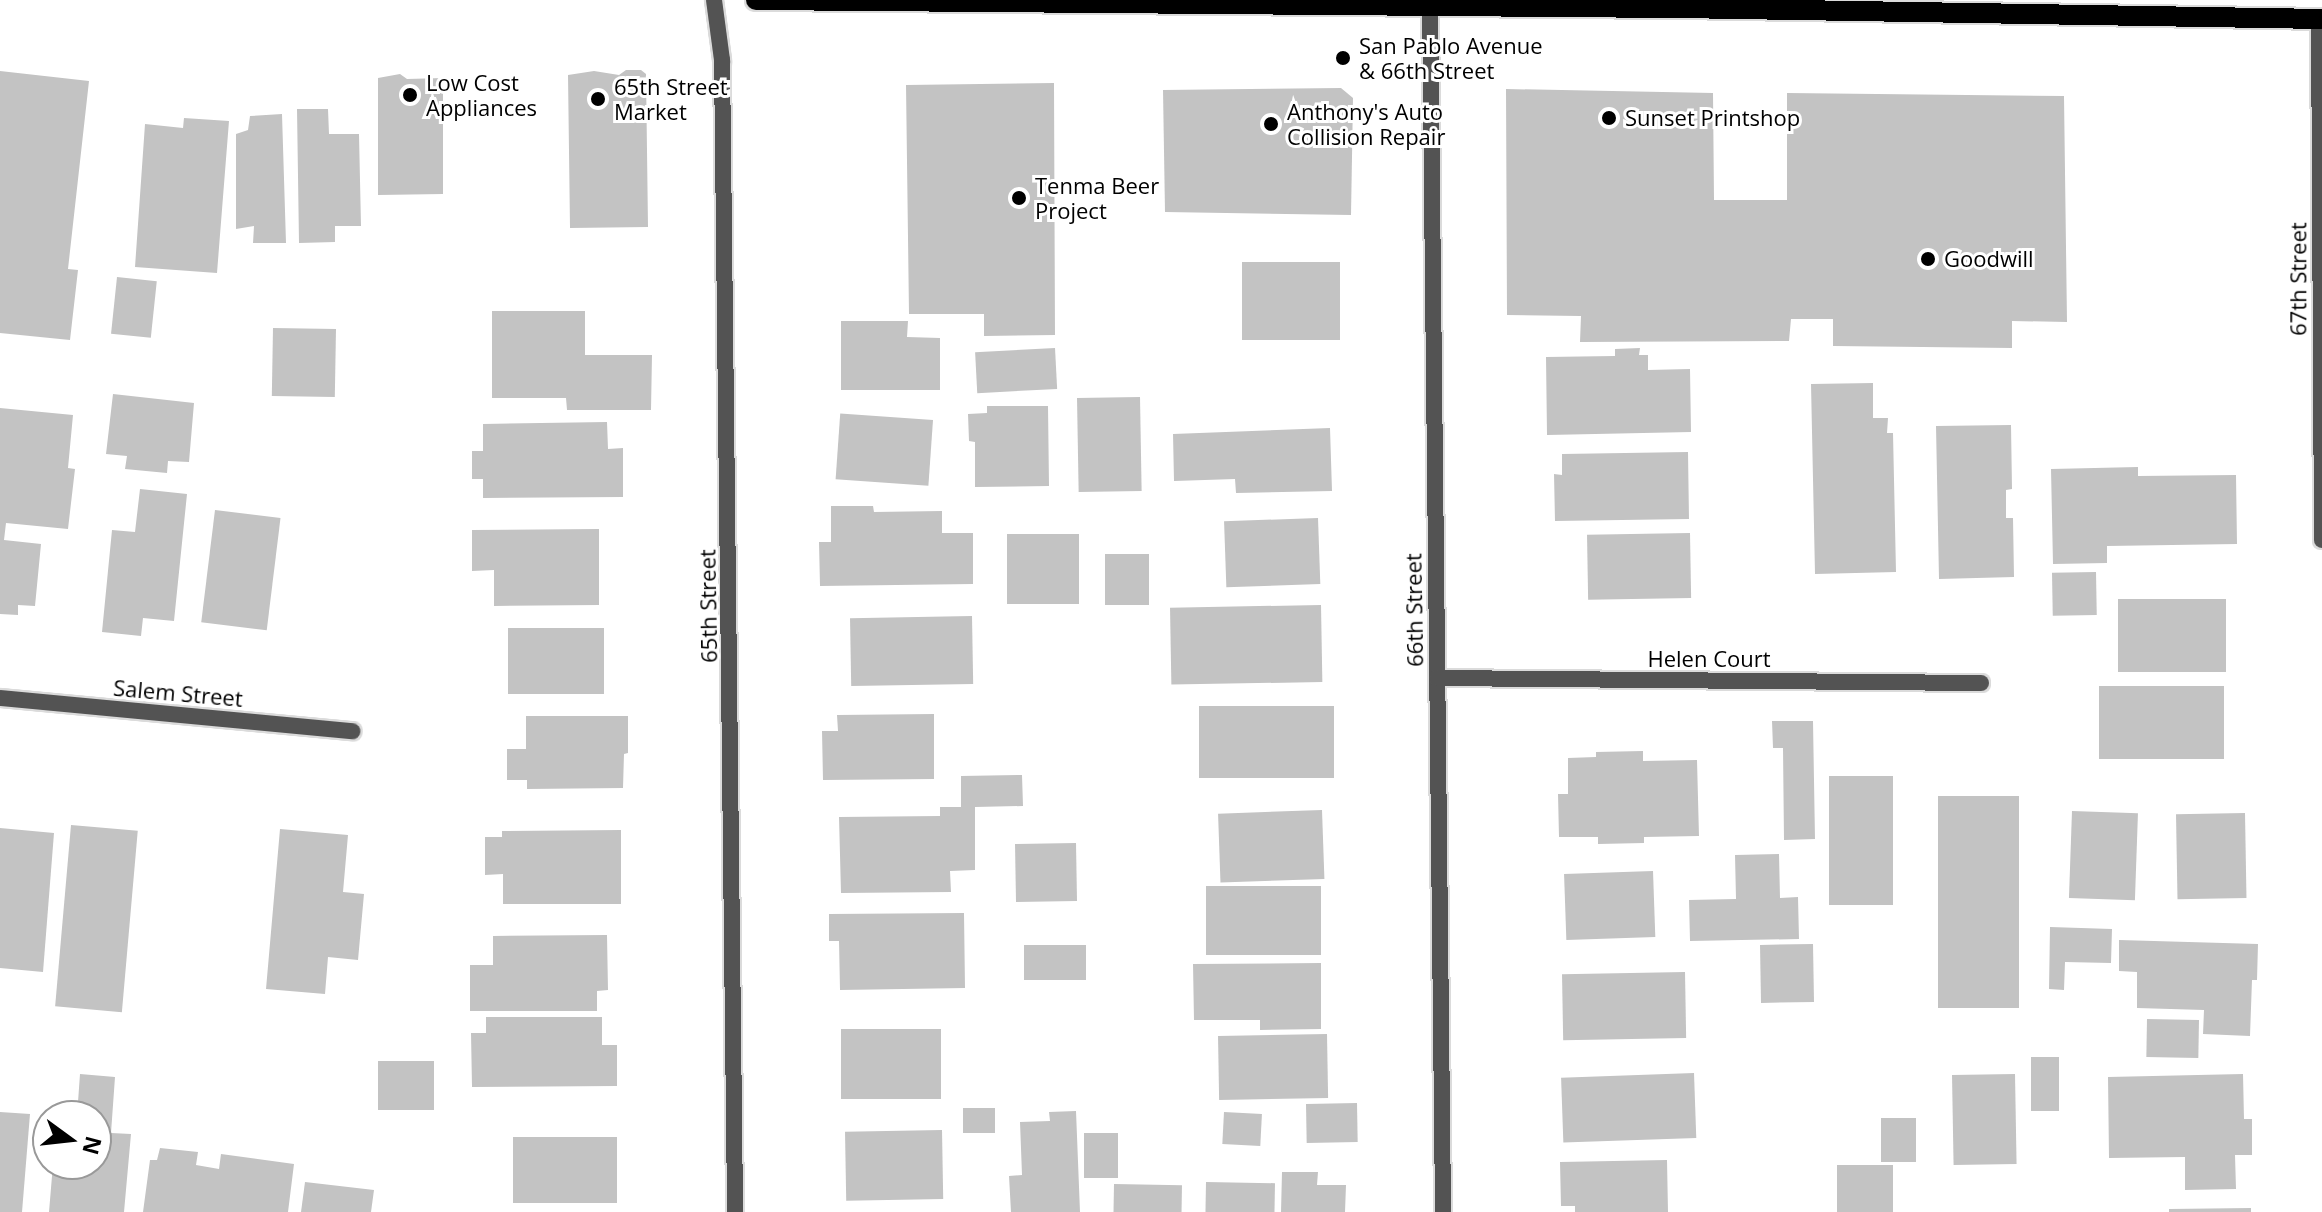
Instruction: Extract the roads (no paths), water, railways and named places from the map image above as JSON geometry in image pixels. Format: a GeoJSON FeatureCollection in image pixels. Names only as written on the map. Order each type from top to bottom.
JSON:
{"type":"FeatureCollection","features":[{"type":"Feature","properties":{"kind":"main road"},"geometry":{"type":"LineString","coordinates":[[756,0],[1430,7],[1679,4],[2321,19]]}},
{"type":"Feature","properties":{"kind":"street","name":"65th Street"},"geometry":{"type":"LineString","coordinates":[[714,0],[722,60],[735,1212]]}},
{"type":"Feature","properties":{"kind":"street","name":"66th Street"},"geometry":{"type":"LineString","coordinates":[[1430,7],[1443,1212]]}},
{"type":"Feature","properties":{"kind":"street","name":"67th Street"},"geometry":{"type":"LineString","coordinates":[[2321,19],[2322,540]]}},
{"type":"Feature","properties":{"kind":"street","name":"Helen Court"},"geometry":{"type":"LineString","coordinates":[[1437,678],[1981,683]]}},
{"type":"Feature","properties":{"kind":"street","name":"Salem Street"},"geometry":{"type":"LineString","coordinates":[[0,698],[352,731]]}},
{"type":"Feature","properties":{"kind":"place","name":"San Pablo Avenue & 66th Street"},"geometry":{"type":"Point","coordinates":[1343,58]}},
{"type":"Feature","properties":{"kind":"place","name":"Low Cost Appliances"},"geometry":{"type":"Point","coordinates":[410,95]}},
{"type":"Feature","properties":{"kind":"place","name":"65th Street Market"},"geometry":{"type":"Point","coordinates":[598,99]}},
{"type":"Feature","properties":{"kind":"place","name":"Sunset Printshop"},"geometry":{"type":"Point","coordinates":[1609,118]}},
{"type":"Feature","properties":{"kind":"place","name":"Anthony's Auto Collision Repair"},"geometry":{"type":"Point","coordinates":[1271,124]}},
{"type":"Feature","properties":{"kind":"place","name":"Tenma Beer Project"},"geometry":{"type":"Point","coordinates":[1019,198]}},
{"type":"Feature","properties":{"kind":"place","name":"Goodwill"},"geometry":{"type":"Point","coordinates":[1928,259]}}]}
